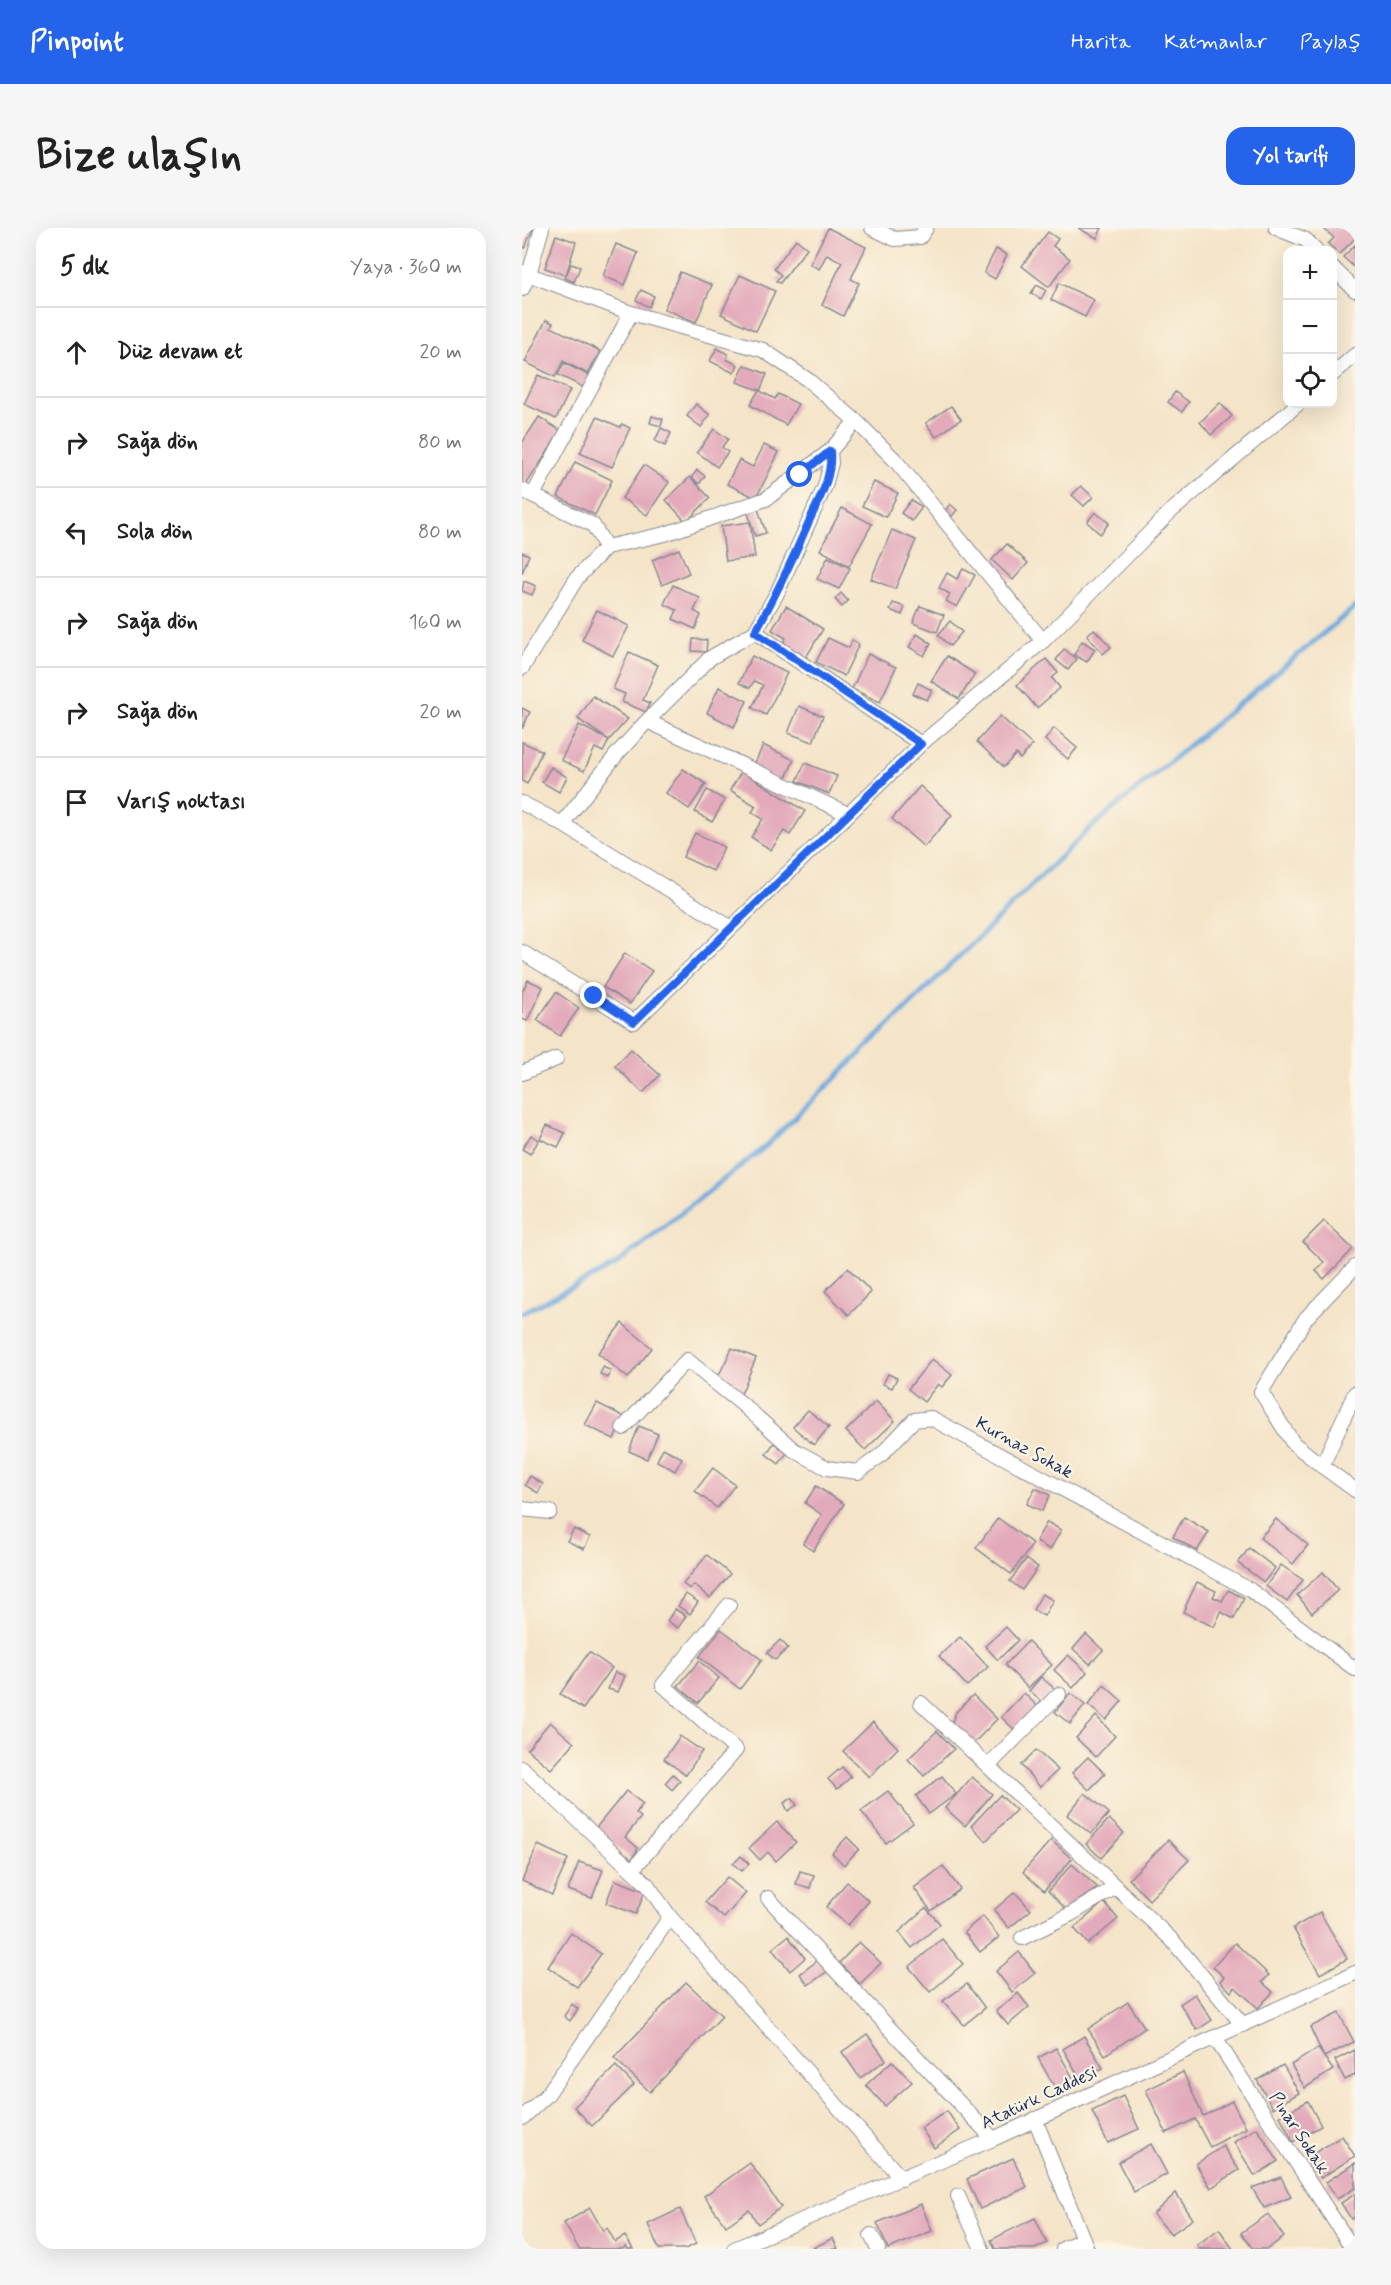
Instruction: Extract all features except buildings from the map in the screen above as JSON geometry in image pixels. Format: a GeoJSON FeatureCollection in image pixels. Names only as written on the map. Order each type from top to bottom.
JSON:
{"type":"FeatureCollection","features":[{"type":"Feature","properties":{"kind":"street"},"geometry":{"type":"LineString","coordinates":[[522,289],[542,228]]}},
{"type":"Feature","properties":{"kind":"street"},"geometry":{"type":"LineString","coordinates":[[872,228],[895,239],[920,237],[926,228]]}},
{"type":"Feature","properties":{"kind":"street"},"geometry":{"type":"LineString","coordinates":[[1276,228],[1306,240],[1312,246]]}},
{"type":"Feature","properties":{"kind":"street"},"geometry":{"type":"LineString","coordinates":[[1337,272],[1355,290]]}},
{"type":"Feature","properties":{"kind":"street"},"geometry":{"type":"LineString","coordinates":[[526,273],[631,313],[763,350],[808,380],[856,421],[895,460],[1043,641]]}},
{"type":"Feature","properties":{"kind":"street"},"geometry":{"type":"LineString","coordinates":[[606,548],[593,525],[527,492],[631,313]]}},
{"type":"Feature","properties":{"kind":"street"},"geometry":{"type":"LineString","coordinates":[[1337,371],[1355,356]]}},
{"type":"Feature","properties":{"kind":"street"},"geometry":{"type":"LineString","coordinates":[[522,952],[634,1022],[921,744],[1043,641],[1169,513],[1293,408]]}},
{"type":"Feature","properties":{"kind":"street"},"geometry":{"type":"LineString","coordinates":[[522,668],[577,578],[606,548],[665,534],[766,499],[830,451],[856,421]]}},
{"type":"Feature","properties":{"kind":"street"},"geometry":{"type":"LineString","coordinates":[[562,824],[616,754],[710,658],[755,632],[777,593],[825,486],[831,463],[830,451]]}},
{"type":"Feature","properties":{"kind":"street"},"geometry":{"type":"LineString","coordinates":[[755,632],[921,744]]}},
{"type":"Feature","properties":{"kind":"street"},"geometry":{"type":"LineString","coordinates":[[647,721],[848,814]]}},
{"type":"Feature","properties":{"kind":"street"},"geometry":{"type":"LineString","coordinates":[[522,803],[562,824],[730,927]]}},
{"type":"Feature","properties":{"kind":"street"},"geometry":{"type":"LineString","coordinates":[[522,1073],[556,1059]]}},
{"type":"Feature","properties":{"kind":"street"},"geometry":{"type":"LineString","coordinates":[[1355,1267],[1305,1318],[1261,1392],[1293,1443],[1355,1490]]}},
{"type":"Feature","properties":{"kind":"street","name":"Kurnaz Sokak"},"geometry":{"type":"LineString","coordinates":[[623,1428],[687,1360],[794,1450],[827,1468],[858,1472],[880,1455],[914,1420],[930,1418],[1250,1590],[1355,1669]]}},
{"type":"Feature","properties":{"kind":"street"},"geometry":{"type":"LineString","coordinates":[[1322,1466],[1355,1393]]}},
{"type":"Feature","properties":{"kind":"street"},"geometry":{"type":"LineString","coordinates":[[522,1509],[550,1512]]}},
{"type":"Feature","properties":{"kind":"street"},"geometry":{"type":"LineString","coordinates":[[632,1870],[736,1750],[663,1685],[729,1605]]}},
{"type":"Feature","properties":{"kind":"street"},"geometry":{"type":"LineString","coordinates":[[988,1765],[1059,1695]]}},
{"type":"Feature","properties":{"kind":"street"},"geometry":{"type":"LineString","coordinates":[[921,1702],[1172,1940],[1243,2025]]}},
{"type":"Feature","properties":{"kind":"street"},"geometry":{"type":"LineString","coordinates":[[522,1768],[647,1884],[670,1917],[902,2179]]}},
{"type":"Feature","properties":{"kind":"street"},"geometry":{"type":"LineString","coordinates":[[1022,1938],[1071,1914],[1116,1887]]}},
{"type":"Feature","properties":{"kind":"street"},"geometry":{"type":"LineString","coordinates":[[768,1898],[993,2139]]}},
{"type":"Feature","properties":{"kind":"street"},"geometry":{"type":"LineString","coordinates":[[522,2118],[547,2095],[670,1917]]}},
{"type":"Feature","properties":{"kind":"street","name":"Atatürk Caddesi"},"geometry":{"type":"LineString","coordinates":[[742,2248],[993,2139],[1355,1973]]}},
{"type":"Feature","properties":{"kind":"street","name":"Pınar Sokak"},"geometry":{"type":"LineString","coordinates":[[1215,2038],[1353,2249]]}},
{"type":"Feature","properties":{"kind":"street"},"geometry":{"type":"LineString","coordinates":[[1035,2119],[1085,2244],[1063,2249]]}},
{"type":"Feature","properties":{"kind":"street"},"geometry":{"type":"LineString","coordinates":[[958,2196],[982,2249]]}},
{"type":"Feature","properties":{"kind":"street"},"geometry":{"type":"LineString","coordinates":[[871,2235],[878,2249]]}},
{"type":"Feature","properties":{"kind":"waterway"},"geometry":{"type":"LineString","coordinates":[[522,1313],[614,1266],[766,1146],[1088,830],[1355,607]]}},
{"type":"Feature","properties":{"kind":"route"},"geometry":{"type":"LineString","coordinates":[[594,996],[634,1022],[921,744],[755,632],[777,593],[825,486],[831,463],[830,451],[800,475]]}}]}
